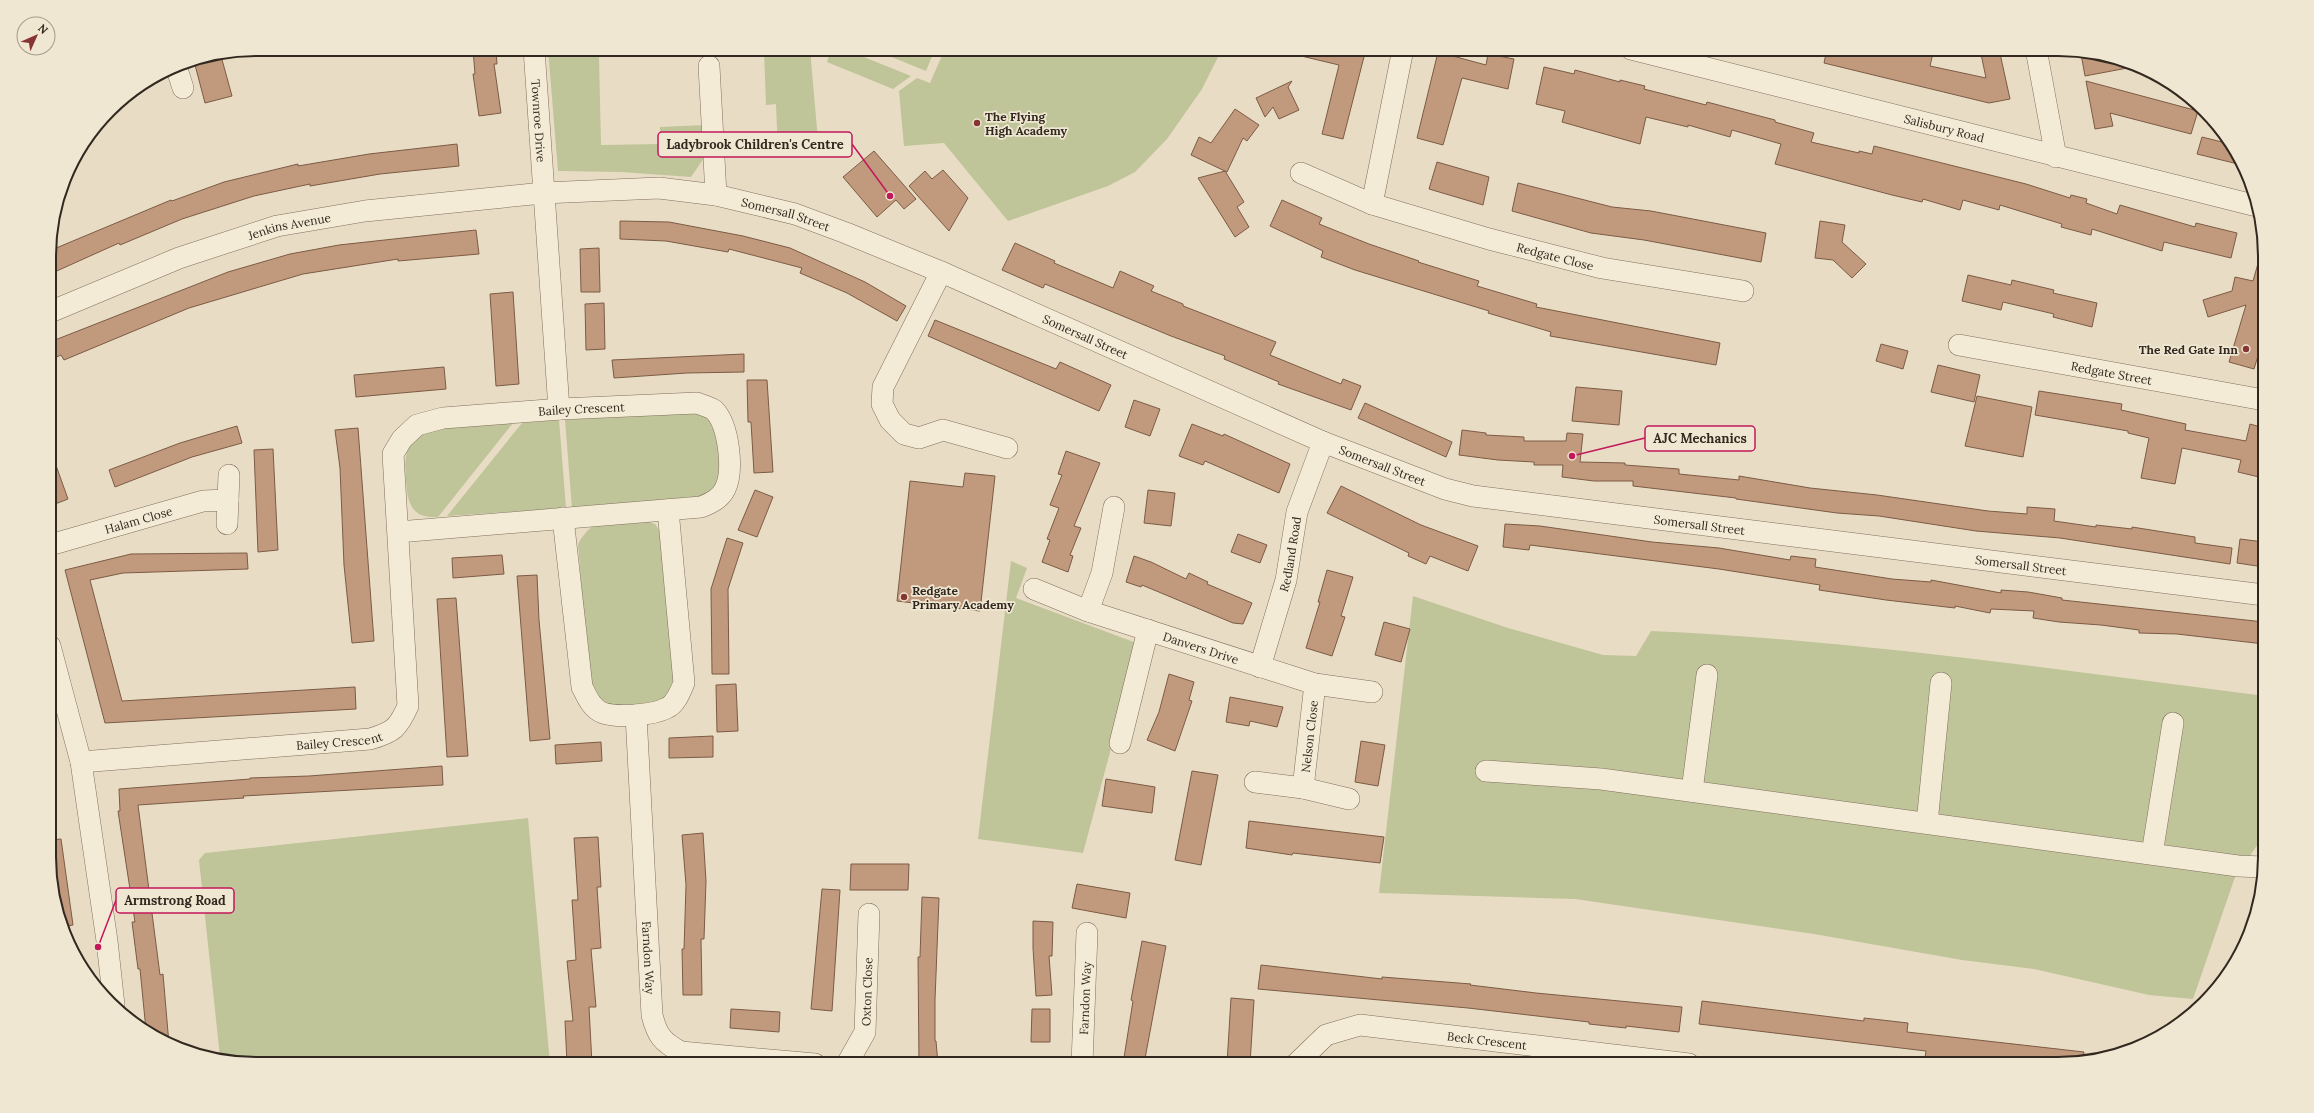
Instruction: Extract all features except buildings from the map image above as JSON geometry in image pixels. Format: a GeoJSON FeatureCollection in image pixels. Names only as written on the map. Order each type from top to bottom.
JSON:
{"type":"FeatureCollection","features":[{"type":"Feature","properties":{"kind":"street","name":"Townroe Drive"},"geometry":{"type":"LineString","coordinates":[[534,56],[559,409]]}},
{"type":"Feature","properties":{"kind":"street"},"geometry":{"type":"LineString","coordinates":[[1372,204],[1403,56]]}},
{"type":"Feature","properties":{"kind":"street","name":"Salisbury Road"},"geometry":{"type":"LineString","coordinates":[[1659,56],[2056,157],[2251,205]]}},
{"type":"Feature","properties":{"kind":"street"},"geometry":{"type":"LineString","coordinates":[[2037,56],[2056,157]]}},
{"type":"Feature","properties":{"kind":"street"},"geometry":{"type":"LineString","coordinates":[[709,66],[716,195]]}},
{"type":"Feature","properties":{"kind":"street"},"geometry":{"type":"LineString","coordinates":[[178,72],[183,88]]}},
{"type":"Feature","properties":{"kind":"street","name":"Redgate Close"},"geometry":{"type":"LineString","coordinates":[[1300,173],[1372,204],[1489,239],[1602,268],[1743,291]]}},
{"type":"Feature","properties":{"kind":"street","name":"Somersall Street"},"geometry":{"type":"LineString","coordinates":[[543,193],[659,188],[716,195],[795,214],[941,272],[1323,442],[1445,489],[1473,496],[2258,594]]}},
{"type":"Feature","properties":{"kind":"street","name":"Jenkins Avenue"},"geometry":{"type":"LineString","coordinates":[[56,309],[179,258],[277,226],[366,211],[543,193]]}},
{"type":"Feature","properties":{"kind":"street"},"geometry":{"type":"LineString","coordinates":[[941,272],[882,388],[882,404],[890,420],[904,434],[919,438],[943,430],[1007,448]]}},
{"type":"Feature","properties":{"kind":"street","name":"Redgate Street"},"geometry":{"type":"LineString","coordinates":[[1959,345],[2258,399]]}},
{"type":"Feature","properties":{"kind":"street","name":"Bailey Crescent"},"geometry":{"type":"LineString","coordinates":[[81,762],[370,739],[389,734],[400,724],[408,706],[393,454],[402,438],[418,425],[443,418],[559,409],[697,403],[713,410],[725,427],[730,476],[724,490],[714,502],[701,507],[398,532]]}},
{"type":"Feature","properties":{"kind":"street","name":"Redland Road"},"geometry":{"type":"LineString","coordinates":[[1260,667],[1286,580],[1297,512],[1323,442]]}},
{"type":"Feature","properties":{"kind":"street"},"geometry":{"type":"LineString","coordinates":[[227,524],[228,476]]}},
{"type":"Feature","properties":{"kind":"street","name":"Halam Close"},"geometry":{"type":"LineString","coordinates":[[56,543],[202,501],[228,500]]}},
{"type":"Feature","properties":{"kind":"street"},"geometry":{"type":"LineString","coordinates":[[1088,611],[1102,573],[1114,507]]}},
{"type":"Feature","properties":{"kind":"street"},"geometry":{"type":"LineString","coordinates":[[563,518],[582,687],[590,703],[603,713],[636,715],[668,708],[678,697],[684,683],[668,510]]}},
{"type":"Feature","properties":{"kind":"street","name":"Danvers Drive"},"geometry":{"type":"LineString","coordinates":[[1034,589],[1088,611],[1315,684],[1372,692]]}},
{"type":"Feature","properties":{"kind":"street"},"geometry":{"type":"LineString","coordinates":[[1120,743],[1148,630]]}},
{"type":"Feature","properties":{"kind":"street"},"geometry":{"type":"LineString","coordinates":[[56,668],[81,762],[107,941],[113,996]]}},
{"type":"Feature","properties":{"kind":"street"},"geometry":{"type":"LineString","coordinates":[[1692,791],[1708,675]]}},
{"type":"Feature","properties":{"kind":"street"},"geometry":{"type":"LineString","coordinates":[[1927,823],[1941,683]]}},
{"type":"Feature","properties":{"kind":"street","name":"Nelson Close"},"geometry":{"type":"LineString","coordinates":[[1303,788],[1315,684]]}},
{"type":"Feature","properties":{"kind":"street","name":"Farndon Way"},"geometry":{"type":"LineString","coordinates":[[636,715],[652,1015],[656,1032],[668,1045],[681,1052],[698,1057]]}},
{"type":"Feature","properties":{"kind":"street"},"geometry":{"type":"LineString","coordinates":[[2152,854],[2173,723]]}},
{"type":"Feature","properties":{"kind":"street"},"geometry":{"type":"LineString","coordinates":[[1486,771],[1601,779],[2152,854],[2258,866]]}},
{"type":"Feature","properties":{"kind":"street","name":"Nelson Close"},"geometry":{"type":"LineString","coordinates":[[1255,782],[1303,788],[1349,799]]}},
{"type":"Feature","properties":{"kind":"street","name":"Oxton Close"},"geometry":{"type":"LineString","coordinates":[[851,1057],[865,1032],[869,914]]}},
{"type":"Feature","properties":{"kind":"street","name":"Farndon Way"},"geometry":{"type":"LineString","coordinates":[[1082,1057],[1087,933]]}},
{"type":"Feature","properties":{"kind":"street","name":"Beck Crescent"},"geometry":{"type":"LineString","coordinates":[[1303,1057],[1326,1035],[1360,1025],[1630,1057]]}},
{"type":"Feature","properties":{"kind":"green space"},"geometry":{"type":"Polygon","coordinates":[[[549,56],[615,56],[599,57],[601,145],[660,144],[660,127],[706,125],[708,152],[691,177],[621,172],[558,171],[549,56]]]}},
{"type":"Feature","properties":{"kind":"green space"},"geometry":{"type":"Polygon","coordinates":[[[764,56],[811,56],[819,152],[778,155],[776,104],[766,105],[764,56]]]}},
{"type":"Feature","properties":{"kind":"green space"},"geometry":{"type":"Polygon","coordinates":[[[829,56],[861,56],[911,76],[893,89],[827,62],[829,56]]]}},
{"type":"Feature","properties":{"kind":"green space"},"geometry":{"type":"Polygon","coordinates":[[[889,56],[932,56],[926,71],[889,56]]]}},
{"type":"Feature","properties":{"kind":"green space"},"geometry":{"type":"Polygon","coordinates":[[[942,56],[1218,56],[1202,89],[1167,139],[1135,172],[1108,186],[1008,221],[944,143],[904,146],[899,91],[917,78],[930,83],[942,56]]]}},
{"type":"Feature","properties":{"kind":"green space"},"geometry":{"type":"Polygon","coordinates":[[[698,411],[705,414],[718,431],[722,476],[717,487],[701,499],[572,508],[565,420],[698,411]]]}},
{"type":"Feature","properties":{"kind":"green space"},"geometry":{"type":"Polygon","coordinates":[[[559,420],[566,508],[447,516],[522,423],[559,420]]]}},
{"type":"Feature","properties":{"kind":"green space"},"geometry":{"type":"Polygon","coordinates":[[[513,423],[438,517],[429,517],[416,512],[409,502],[405,472],[407,452],[413,440],[425,432],[444,427],[513,423]]]}},
{"type":"Feature","properties":{"kind":"green space"},"geometry":{"type":"Polygon","coordinates":[[[641,519],[655,524],[664,538],[675,682],[668,695],[655,704],[614,705],[600,700],[589,683],[578,544],[584,534],[597,523],[612,520],[641,519]]]}},
{"type":"Feature","properties":{"kind":"green space"},"geometry":{"type":"Polygon","coordinates":[[[1011,561],[1027,568],[1016,598],[1139,644],[1083,853],[978,839],[1011,561]]]}},
{"type":"Feature","properties":{"kind":"green space"},"geometry":{"type":"Polygon","coordinates":[[[1413,596],[1508,628],[1603,655],[1636,656],[1651,631],[1728,635],[1805,641],[1958,657],[2258,695],[2258,844],[2235,877],[2193,999],[2149,995],[2034,969],[1962,960],[1814,934],[1575,899],[1379,893],[1413,596]]]}},
{"type":"Feature","properties":{"kind":"green space"},"geometry":{"type":"Polygon","coordinates":[[[528,818],[549,1057],[243,1057],[220,1053],[199,860],[205,853],[528,818]]]}},
{"type":"Feature","properties":{"kind":"place","name":"The Flying High Academy"},"geometry":{"type":"Point","coordinates":[977,123]}},
{"type":"Feature","properties":{"kind":"place","name":"Ladybrook Children's Centre"},"geometry":{"type":"Point","coordinates":[890,196]}},
{"type":"Feature","properties":{"kind":"place","name":"The Red Gate Inn"},"geometry":{"type":"Point","coordinates":[2246,349]}},
{"type":"Feature","properties":{"kind":"place","name":"AJC Mechanics"},"geometry":{"type":"Point","coordinates":[1572,456]}},
{"type":"Feature","properties":{"kind":"place","name":"Redgate Primary Academy"},"geometry":{"type":"Point","coordinates":[904,597]}},
{"type":"Feature","properties":{"kind":"place","name":"Armstrong Road"},"geometry":{"type":"Point","coordinates":[98,947]}}]}
